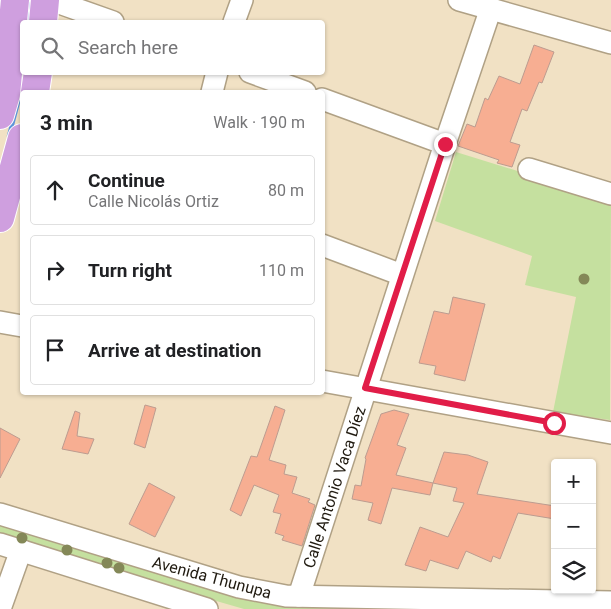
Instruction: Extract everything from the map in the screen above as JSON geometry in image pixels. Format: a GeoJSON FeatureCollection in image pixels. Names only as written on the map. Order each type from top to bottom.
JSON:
{"type":"FeatureCollection","features":[{"type":"Feature","properties":{"kind":"main road"},"geometry":{"type":"LineString","coordinates":[[0,114],[11,67],[15,0]]}},
{"type":"Feature","properties":{"kind":"main road"},"geometry":{"type":"LineString","coordinates":[[43,20],[45,0]]}},
{"type":"Feature","properties":{"kind":"main road"},"geometry":{"type":"LineString","coordinates":[[34,90],[37,75]]}},
{"type":"Feature","properties":{"kind":"main road"},"geometry":{"type":"LineString","coordinates":[[0,218],[20,145]]}},
{"type":"Feature","properties":{"kind":"street"},"geometry":{"type":"LineString","coordinates":[[51,0],[107,20]]}},
{"type":"Feature","properties":{"kind":"street"},"geometry":{"type":"LineString","coordinates":[[235,20],[242,0]]}},
{"type":"Feature","properties":{"kind":"street"},"geometry":{"type":"LineString","coordinates":[[474,3],[611,41]]}},
{"type":"Feature","properties":{"kind":"street","name":"Calle Antonio Vaca Díez"},"geometry":{"type":"LineString","coordinates":[[299,596],[445,144],[474,3]]}},
{"type":"Feature","properties":{"kind":"street"},"geometry":{"type":"LineString","coordinates":[[212,90],[216,75]]}},
{"type":"Feature","properties":{"kind":"street"},"geometry":{"type":"LineString","coordinates":[[258,75],[300,90]]}},
{"type":"Feature","properties":{"kind":"street"},"geometry":{"type":"LineString","coordinates":[[325,100],[445,144]]}},
{"type":"Feature","properties":{"kind":"street"},"geometry":{"type":"LineString","coordinates":[[529,169],[611,194]]}},
{"type":"Feature","properties":{"kind":"street"},"geometry":{"type":"LineString","coordinates":[[325,246],[402,275]]}},
{"type":"Feature","properties":{"kind":"street"},"geometry":{"type":"LineString","coordinates":[[0,322],[20,326]]}},
{"type":"Feature","properties":{"kind":"street"},"geometry":{"type":"LineString","coordinates":[[325,381],[611,433]]}},
{"type":"Feature","properties":{"kind":"street","name":"Avenida Thunupa"},"geometry":{"type":"LineString","coordinates":[[0,514],[239,587],[278,595],[611,602]]}},
{"type":"Feature","properties":{"kind":"street","name":"Avenida Thunupa"},"geometry":{"type":"LineString","coordinates":[[0,544],[174,604],[207,609]]}},
{"type":"Feature","properties":{"kind":"street"},"geometry":{"type":"LineString","coordinates":[[0,609],[21,550]]}},
{"type":"Feature","properties":{"kind":"green space"},"geometry":{"type":"Polygon","coordinates":[[[456,152],[611,200],[610,420],[553,412],[576,297],[525,285],[532,256],[435,221],[456,152]]]}},
{"type":"Feature","properties":{"kind":"green space"},"geometry":{"type":"Polygon","coordinates":[[[0,523],[242,599],[278,605],[427,609],[244,609],[161,585],[0,533],[0,523]]]}},
{"type":"Feature","properties":{"kind":"building"},"geometry":{"type":"Polygon","coordinates":[[[534,45],[554,52],[542,83],[539,82],[527,111],[522,109],[510,142],[520,145],[512,167],[497,163],[499,160],[458,146],[467,124],[475,127],[485,98],[488,100],[499,76],[520,84],[534,45]]]}},
{"type":"Feature","properties":{"kind":"building"},"geometry":{"type":"Polygon","coordinates":[[[453,297],[485,304],[465,381],[434,374],[436,366],[419,363],[434,311],[449,314],[453,297]]]}},
{"type":"Feature","properties":{"kind":"building"},"geometry":{"type":"Polygon","coordinates":[[[145,405],[156,408],[145,448],[134,444],[145,405]]]}},
{"type":"Feature","properties":{"kind":"building"},"geometry":{"type":"Polygon","coordinates":[[[275,406],[285,410],[269,460],[286,465],[284,474],[297,477],[292,493],[310,499],[308,502],[315,505],[302,546],[282,540],[284,536],[275,533],[281,514],[273,512],[279,495],[254,485],[241,516],[230,510],[251,456],[257,457],[275,406]]]}},
{"type":"Feature","properties":{"kind":"building"},"geometry":{"type":"Polygon","coordinates":[[[394,410],[409,414],[397,445],[406,448],[396,475],[433,483],[430,495],[392,488],[381,524],[368,520],[373,503],[352,499],[355,485],[361,486],[365,458],[381,414],[394,410]]]}},
{"type":"Feature","properties":{"kind":"building"},"geometry":{"type":"Polygon","coordinates":[[[75,411],[80,413],[77,436],[94,439],[88,454],[62,449],[75,411]]]}},
{"type":"Feature","properties":{"kind":"building"},"geometry":{"type":"Polygon","coordinates":[[[0,428],[20,439],[0,478],[0,428]]]}},
{"type":"Feature","properties":{"kind":"building"},"geometry":{"type":"Polygon","coordinates":[[[444,452],[468,455],[488,462],[477,494],[551,505],[551,518],[518,513],[500,559],[493,556],[491,562],[466,551],[458,569],[430,560],[426,571],[405,565],[420,527],[448,537],[464,503],[453,501],[457,488],[433,483],[444,452]]]}},
{"type":"Feature","properties":{"kind":"building"},"geometry":{"type":"Polygon","coordinates":[[[149,483],[175,497],[155,537],[129,524],[149,483]]]}},
{"type":"Feature","properties":{"kind":"waterway"},"geometry":{"type":"LineString","coordinates":[[28,20],[29,4]]}},
{"type":"Feature","properties":{"kind":"waterway"},"geometry":{"type":"LineString","coordinates":[[9,136],[20,95]]}},
{"type":"Feature","properties":{"kind":"route"},"geometry":{"type":"LineString","coordinates":[[445,144],[365,388],[554,423]]}}]}
